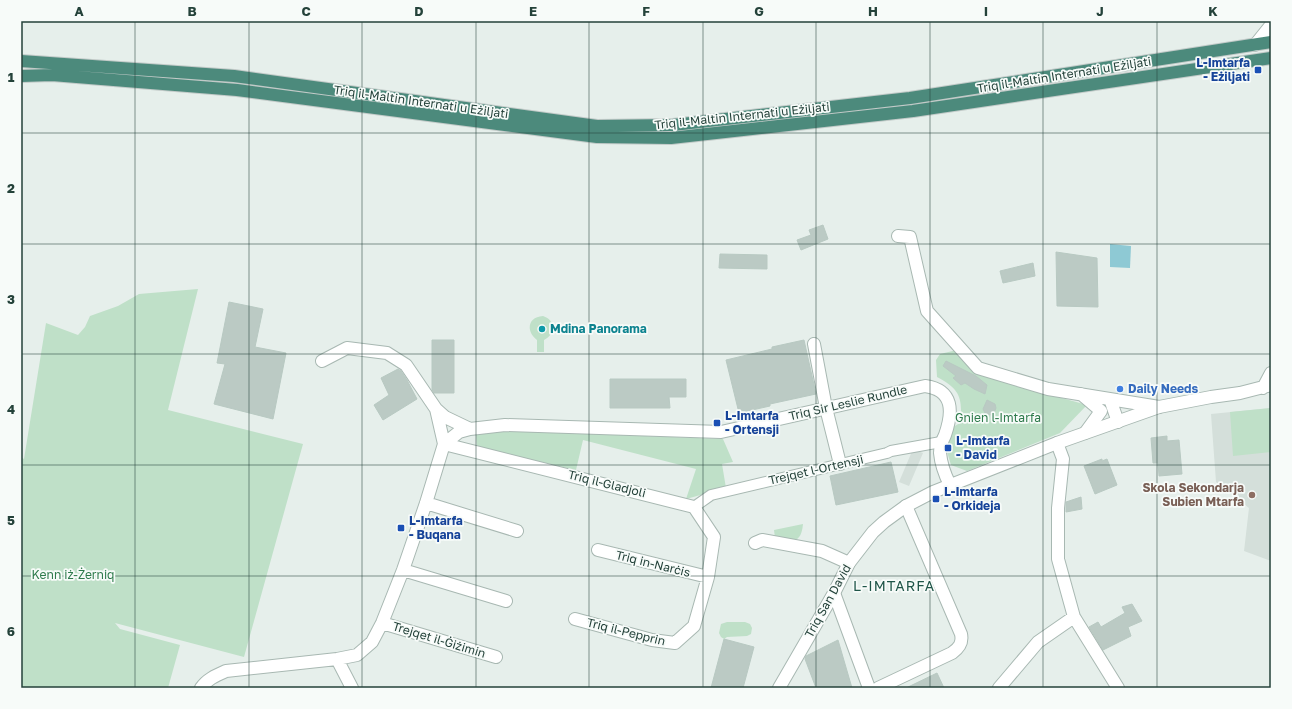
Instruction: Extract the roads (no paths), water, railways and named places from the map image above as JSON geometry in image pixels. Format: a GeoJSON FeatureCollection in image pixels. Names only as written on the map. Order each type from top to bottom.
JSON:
{"type":"FeatureCollection","features":[{"type":"Feature","properties":{"kind":"highway","name":"Triq il-Maltin Internati u Eżiljati"},"geometry":{"type":"LineString","coordinates":[[21,61],[234,76],[597,126],[673,126],[910,98],[1255,46],[1271,42]]}},
{"type":"Feature","properties":{"kind":"highway","name":"Triq il-Maltin Internati u Eżiljati"},"geometry":{"type":"LineString","coordinates":[[21,76],[52,75],[237,90],[597,137],[671,138],[913,111],[1271,58]]}},
{"type":"Feature","properties":{"kind":"street"},"geometry":{"type":"LineString","coordinates":[[1255,46],[1271,25]]}},
{"type":"Feature","properties":{"kind":"street"},"geometry":{"type":"LineString","coordinates":[[898,236],[910,237],[927,311],[978,368],[1048,389],[1159,407],[1240,393],[1267,386],[1271,373]]}},
{"type":"Feature","properties":{"kind":"street"},"geometry":{"type":"LineString","coordinates":[[814,344],[826,408],[840,464]]}},
{"type":"Feature","properties":{"kind":"street"},"geometry":{"type":"LineString","coordinates":[[322,361],[348,348],[387,353],[406,365],[436,409],[445,417],[470,429]]}},
{"type":"Feature","properties":{"kind":"street","name":"Triq Sir Leslie Rundle"},"geometry":{"type":"LineString","coordinates":[[444,444],[459,432],[470,429],[505,425],[721,432],[925,386],[939,389],[945,394],[949,401],[949,417],[941,442],[940,452],[942,466],[950,485]]}},
{"type":"Feature","properties":{"kind":"street"},"geometry":{"type":"LineString","coordinates":[[1081,394],[1101,411],[1085,433]]}},
{"type":"Feature","properties":{"kind":"street"},"geometry":{"type":"LineString","coordinates":[[1110,399],[1118,422]]}},
{"type":"Feature","properties":{"kind":"street","name":"Triq San David"},"geometry":{"type":"LineString","coordinates":[[779,688],[834,593],[849,563],[872,532],[884,522],[906,506],[933,492],[1057,443],[1159,407]]}},
{"type":"Feature","properties":{"kind":"street"},"geometry":{"type":"LineString","coordinates":[[201,688],[203,684],[226,671],[337,659],[357,655],[372,642],[382,623],[402,570],[426,503],[444,444],[436,409]]}},
{"type":"Feature","properties":{"kind":"street","name":"Trejqet l-Ortensji"},"geometry":{"type":"LineString","coordinates":[[694,506],[711,495],[887,453],[891,450],[941,442]]}},
{"type":"Feature","properties":{"kind":"street"},"geometry":{"type":"LineString","coordinates":[[1057,443],[1063,459],[1058,508],[1058,559],[1074,617],[1118,688]]}},
{"type":"Feature","properties":{"kind":"street","name":"Triq il-Gladjoli"},"geometry":{"type":"LineString","coordinates":[[444,444],[694,506]]}},
{"type":"Feature","properties":{"kind":"street"},"geometry":{"type":"LineString","coordinates":[[426,503],[517,531]]}},
{"type":"Feature","properties":{"kind":"street"},"geometry":{"type":"LineString","coordinates":[[694,506],[714,537],[708,577]]}},
{"type":"Feature","properties":{"kind":"street"},"geometry":{"type":"LineString","coordinates":[[878,688],[952,653],[961,645],[962,639],[906,506]]}},
{"type":"Feature","properties":{"kind":"street"},"geometry":{"type":"LineString","coordinates":[[755,543],[762,540],[822,551],[849,563]]}},
{"type":"Feature","properties":{"kind":"street","name":"Triq in-Narċis"},"geometry":{"type":"LineString","coordinates":[[598,550],[708,577]]}},
{"type":"Feature","properties":{"kind":"street"},"geometry":{"type":"LineString","coordinates":[[402,570],[506,601]]}},
{"type":"Feature","properties":{"kind":"street","name":"Triq il-Pepprin"},"geometry":{"type":"LineString","coordinates":[[575,619],[652,640],[676,643],[694,626],[708,577]]}},
{"type":"Feature","properties":{"kind":"street"},"geometry":{"type":"LineString","coordinates":[[834,593],[869,688]]}},
{"type":"Feature","properties":{"kind":"street"},"geometry":{"type":"LineString","coordinates":[[999,688],[1038,642],[1074,617]]}},
{"type":"Feature","properties":{"kind":"street","name":"Trejqet il-Ġiżimin"},"geometry":{"type":"LineString","coordinates":[[382,623],[496,657]]}},
{"type":"Feature","properties":{"kind":"street"},"geometry":{"type":"LineString","coordinates":[[337,659],[352,688]]}},
{"type":"Feature","properties":{"kind":"water"},"geometry":{"type":"Polygon","coordinates":[[[1110,244],[1131,246],[1130,268],[1110,267],[1110,244]]]}},
{"type":"Feature","properties":{"kind":"place","name":"L-Imtarfa - Eżiljati"},"geometry":{"type":"Point","coordinates":[1258,70]}},
{"type":"Feature","properties":{"kind":"place","name":"Mdina Panorama"},"geometry":{"type":"Point","coordinates":[542,329]}},
{"type":"Feature","properties":{"kind":"place","name":"Daily Needs"},"geometry":{"type":"Point","coordinates":[1120,389]}},
{"type":"Feature","properties":{"kind":"place","name":"L-Imtarfa - Ortensji"},"geometry":{"type":"Point","coordinates":[717,423]}},
{"type":"Feature","properties":{"kind":"place","name":"L-Imtarfa - David"},"geometry":{"type":"Point","coordinates":[948,448]}},
{"type":"Feature","properties":{"kind":"place","name":"Skola Sekondarja Subien Mtarfa"},"geometry":{"type":"Point","coordinates":[1252,495]}},
{"type":"Feature","properties":{"kind":"place","name":"L-Imtarfa - Orkideja"},"geometry":{"type":"Point","coordinates":[936,499]}},
{"type":"Feature","properties":{"kind":"place","name":"L-Imtarfa - Buqana"},"geometry":{"type":"Point","coordinates":[401,528]}},
{"type":"Feature","properties":{"kind":"district","name":"L-IMTARFA"},"geometry":{"type":"Point","coordinates":[894,586]}},
{"type":"Feature","properties":{"kind":"park label","name":"Gnien l-Imtarfa"},"geometry":{"type":"Point","coordinates":[998,418]}},
{"type":"Feature","properties":{"kind":"park label","name":"Kenn iż-Żerniq"},"geometry":{"type":"Point","coordinates":[73,575]}}]}
